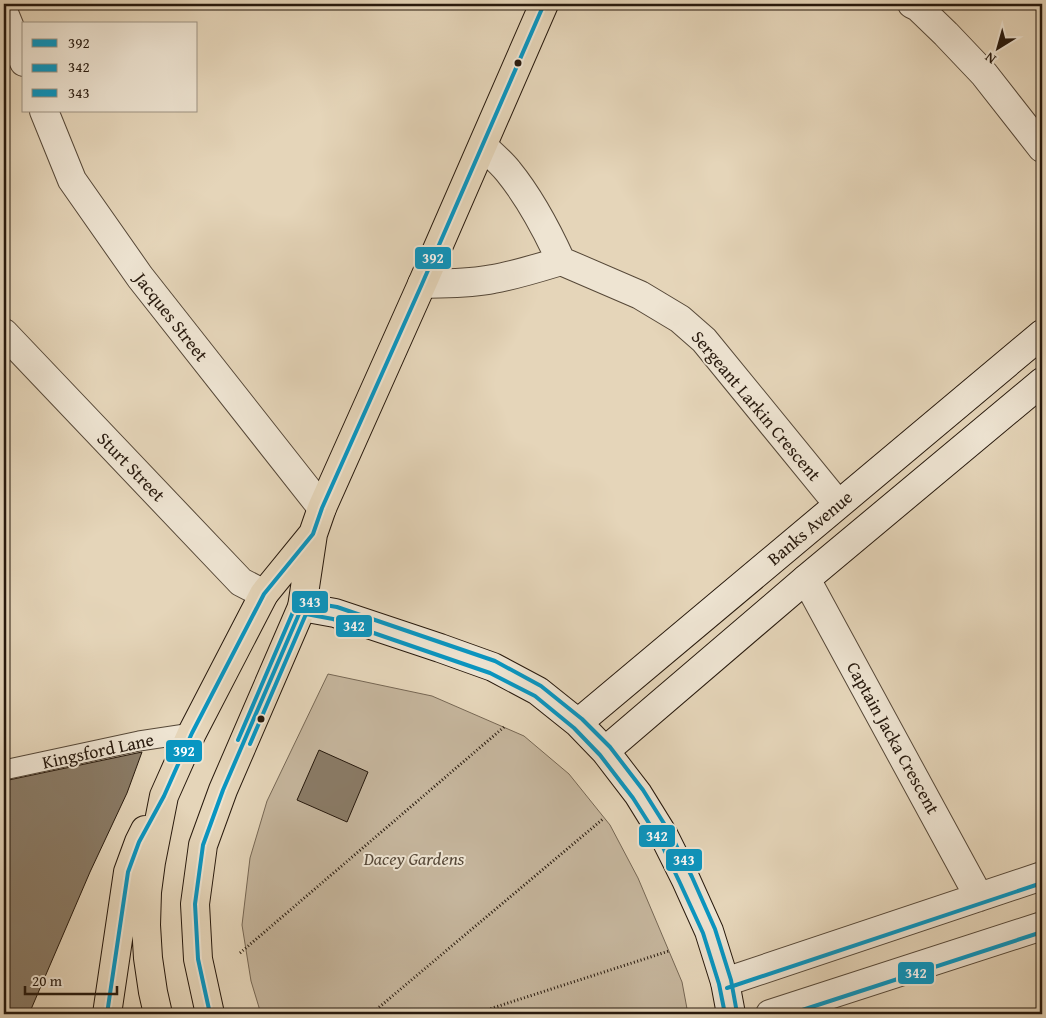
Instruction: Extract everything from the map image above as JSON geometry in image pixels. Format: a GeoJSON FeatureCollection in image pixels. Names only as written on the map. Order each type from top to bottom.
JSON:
{"type":"FeatureCollection","features":[{"type":"Feature","properties":{"kind":"main road"},"geometry":{"type":"LineString","coordinates":[[210,1014],[198,959],[195,904],[203,846],[223,790],[302,607],[313,534],[322,508],[544,4]]}},
{"type":"Feature","properties":{"kind":"main road"},"geometry":{"type":"LineString","coordinates":[[107,1014],[128,872],[139,842],[164,796],[192,733],[264,594],[313,534]]}},
{"type":"Feature","properties":{"kind":"main road"},"geometry":{"type":"LineString","coordinates":[[158,1014],[152,992],[146,925],[147,892],[151,862],[164,796]]}},
{"type":"Feature","properties":{"kind":"street"},"geometry":{"type":"LineString","coordinates":[[917,5],[984,74],[1042,148]]}},
{"type":"Feature","properties":{"kind":"street"},"geometry":{"type":"LineString","coordinates":[[4,13],[22,57]]}},
{"type":"Feature","properties":{"kind":"street","name":"Jacques Street"},"geometry":{"type":"LineString","coordinates":[[44,112],[72,180],[140,277],[322,508]]}},
{"type":"Feature","properties":{"kind":"street"},"geometry":{"type":"LineString","coordinates":[[422,284],[460,283],[491,279],[561,261],[548,231],[529,199],[507,169],[483,146]]}},
{"type":"Feature","properties":{"kind":"street","name":"Sergeant Larkin Crescent"},"geometry":{"type":"LineString","coordinates":[[561,261],[640,295],[680,319],[704,340],[838,504]]}},
{"type":"Feature","properties":{"kind":"street","name":"Sturt Street"},"geometry":{"type":"LineString","coordinates":[[4,333],[241,582],[264,594]]}},
{"type":"Feature","properties":{"kind":"street","name":"Banks Avenue"},"geometry":{"type":"LineString","coordinates":[[578,723],[1042,334]]}},
{"type":"Feature","properties":{"kind":"street","name":"Banks Avenue"},"geometry":{"type":"LineString","coordinates":[[605,751],[806,579],[1042,382]]}},
{"type":"Feature","properties":{"kind":"street","name":"Captain Jacka Crescent"},"geometry":{"type":"LineString","coordinates":[[806,579],[979,897]]}},
{"type":"Feature","properties":{"kind":"street"},"geometry":{"type":"LineString","coordinates":[[302,607],[335,613],[493,667],[538,691],[578,723],[605,751],[638,794],[664,836],[709,931],[725,982],[731,1014]]}},
{"type":"Feature","properties":{"kind":"street"},"geometry":{"type":"LineString","coordinates":[[725,982],[1042,876]]}},
{"type":"Feature","properties":{"kind":"street"},"geometry":{"type":"LineString","coordinates":[[770,1014],[1042,926]]}},
{"type":"Feature","properties":{"kind":"lane","name":"Kingsford Lane"},"geometry":{"type":"LineString","coordinates":[[4,770],[140,741],[192,733]]}},
{"type":"Feature","properties":{"kind":"path"},"geometry":{"type":"LineString","coordinates":[[240,953],[504,727]]}},
{"type":"Feature","properties":{"kind":"path"},"geometry":{"type":"LineString","coordinates":[[370,1014],[604,818]]}},
{"type":"Feature","properties":{"kind":"path"},"geometry":{"type":"LineString","coordinates":[[474,1014],[669,951]]}},
{"type":"Feature","properties":{"kind":"green space","name":"Dacey Gardens"},"geometry":{"type":"Polygon","coordinates":[[[328,674],[432,696],[524,736],[569,774],[610,825],[638,878],[682,982],[688,1014],[261,1014],[251,981],[242,925],[250,858],[267,801],[328,674]]]}},
{"type":"Feature","properties":{"kind":"building"},"geometry":{"type":"Polygon","coordinates":[[[319,750],[368,772],[347,822],[297,800],[319,750]]]}},
{"type":"Feature","properties":{"kind":"building"},"geometry":{"type":"Polygon","coordinates":[[[142,752],[127,793],[90,872],[29,1014],[4,1014],[4,781],[142,752]]]}},
{"type":"Feature","properties":{"kind":"transit line","name":"392"},"geometry":{"type":"LineString","coordinates":[[107,1014],[128,872],[139,842],[164,796],[192,733],[264,594],[313,534],[322,508],[544,4]]}},
{"type":"Feature","properties":{"kind":"transit line","name":"392"},"geometry":{"type":"LineString","coordinates":[[210,1014],[198,959],[195,904],[203,845],[223,790],[302,607],[304,595]]}},
{"type":"Feature","properties":{"kind":"transit line","name":"343"},"geometry":{"type":"LineString","coordinates":[[238,740],[296,605],[301,601],[337,607],[495,661],[541,686],[582,719],[610,747],[643,790],[670,833],[715,929],[731,980],[737,1013]]}},
{"type":"Feature","properties":{"kind":"transit line","name":"342"},"geometry":{"type":"LineString","coordinates":[[250,744],[306,614],[333,619],[490,673],[535,696],[574,728],[600,755],[633,798],[659,839],[703,933],[719,984],[725,1014]]}},
{"type":"Feature","properties":{"kind":"transit line","name":"342"},"geometry":{"type":"LineString","coordinates":[[727,988],[1042,883]]}},
{"type":"Feature","properties":{"kind":"transit line","name":"342"},"geometry":{"type":"LineString","coordinates":[[790,1014],[1042,932]]}}]}
